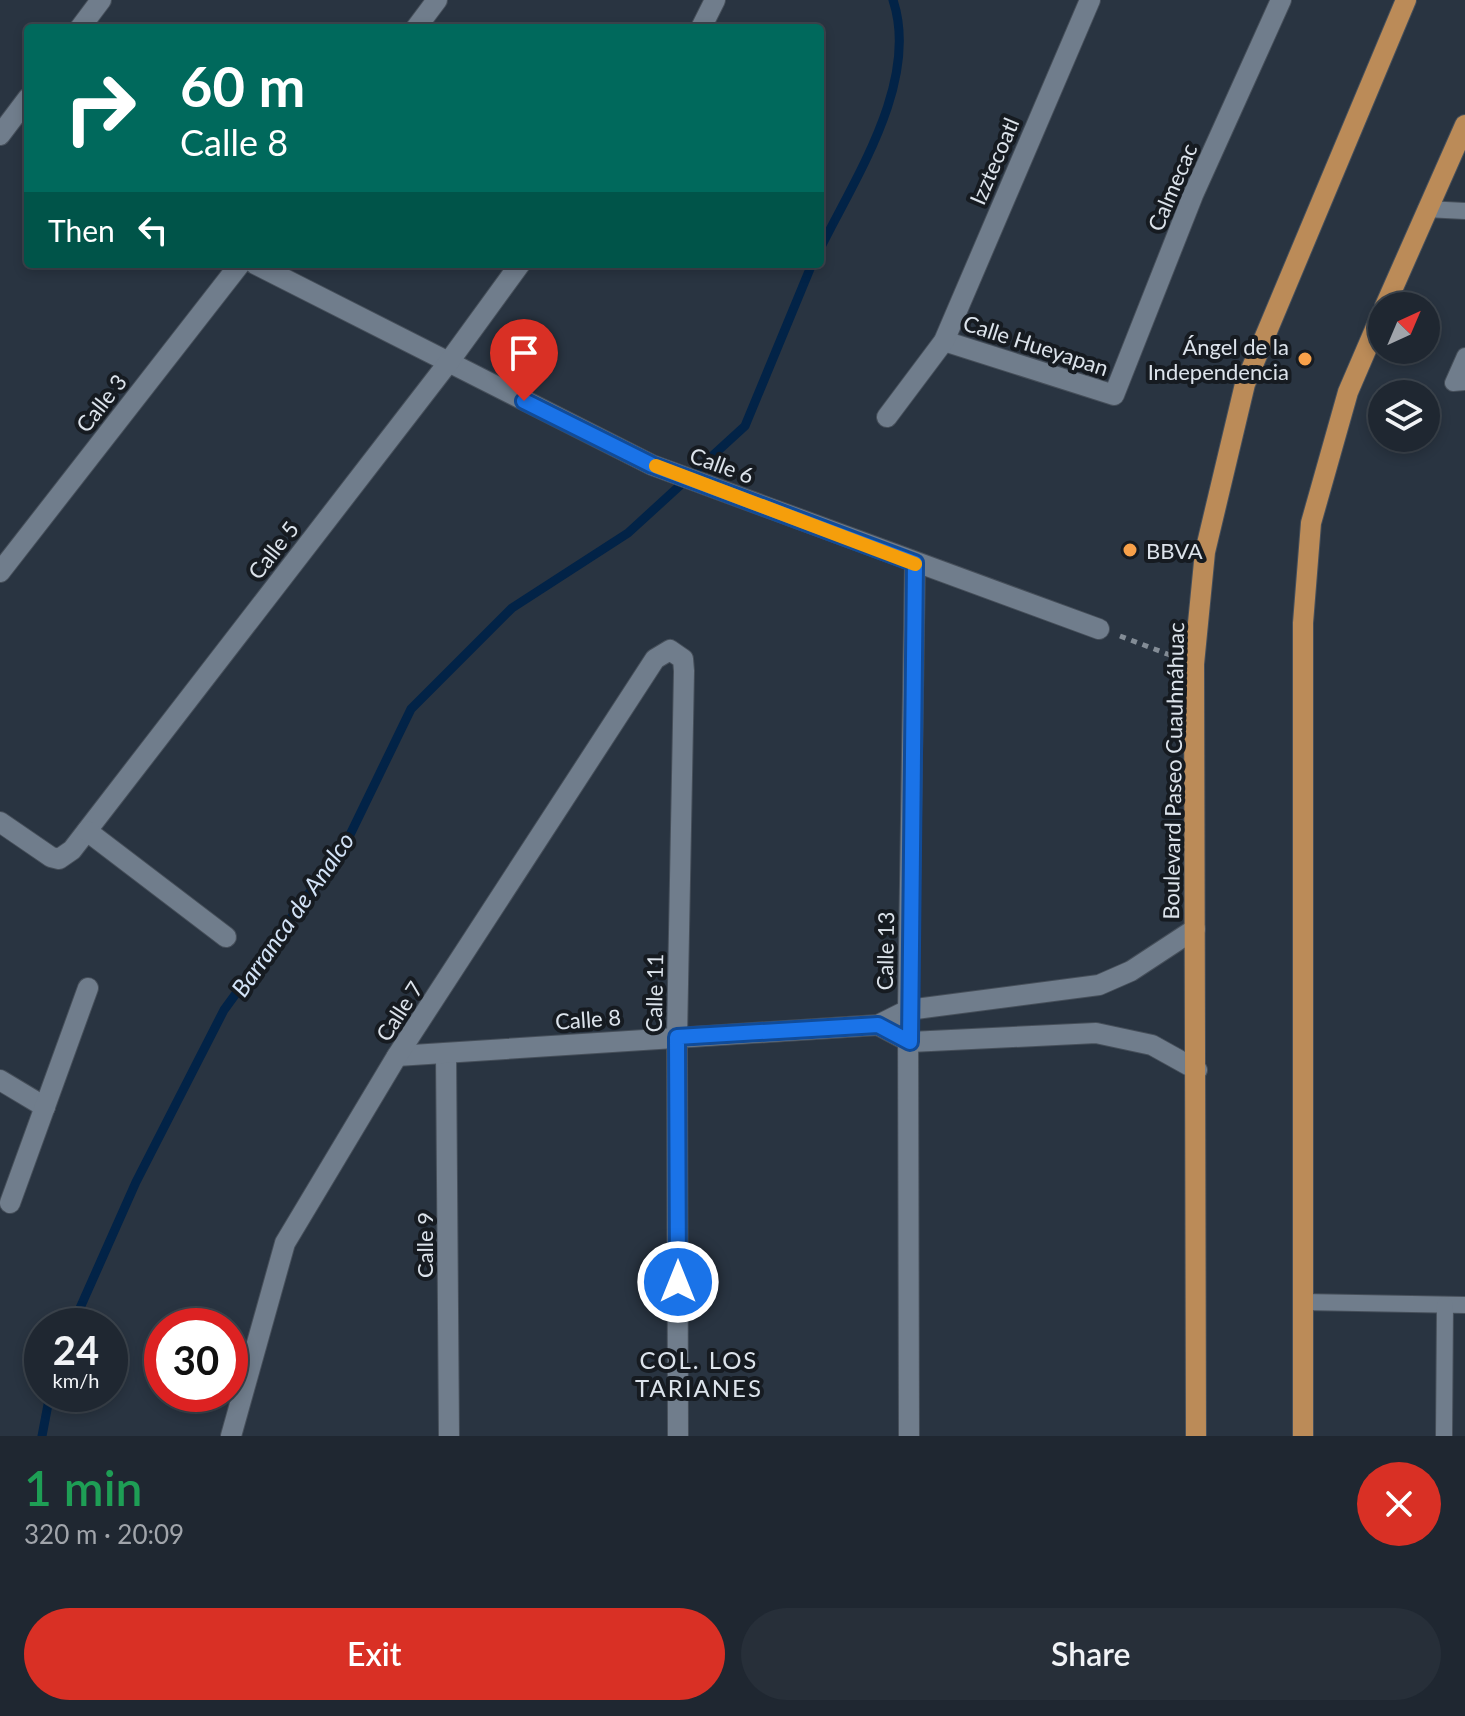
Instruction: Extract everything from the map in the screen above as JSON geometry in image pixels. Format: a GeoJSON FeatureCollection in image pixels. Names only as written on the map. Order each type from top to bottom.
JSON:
{"type":"FeatureCollection","features":[{"type":"Feature","properties":{"kind":"main road","name":"Boulevard Paseo Cuauhnáhuac"},"geometry":{"type":"LineString","coordinates":[[1196,1436],[1194,664],[1205,552],[1245,384],[1406,0]]}},
{"type":"Feature","properties":{"kind":"main road"},"geometry":{"type":"LineString","coordinates":[[1391,292],[1465,125]]}},
{"type":"Feature","properties":{"kind":"main road"},"geometry":{"type":"LineString","coordinates":[[1303,1436],[1303,623],[1309,538],[1348,392],[1368,346]]}},
{"type":"Feature","properties":{"kind":"street"},"geometry":{"type":"LineString","coordinates":[[83,24],[101,0]]}},
{"type":"Feature","properties":{"kind":"street"},"geometry":{"type":"LineString","coordinates":[[419,24],[437,0]]}},
{"type":"Feature","properties":{"kind":"street"},"geometry":{"type":"LineString","coordinates":[[703,24],[715,0]]}},
{"type":"Feature","properties":{"kind":"street","name":"Izztecoatl"},"geometry":{"type":"LineString","coordinates":[[887,417],[944,341],[1090,0]]}},
{"type":"Feature","properties":{"kind":"street","name":"Calmecac"},"geometry":{"type":"LineString","coordinates":[[1114,395],[1193,195],[1281,0]]}},
{"type":"Feature","properties":{"kind":"street"},"geometry":{"type":"LineString","coordinates":[[0,135],[24,107]]}},
{"type":"Feature","properties":{"kind":"street","name":"Calle 3"},"geometry":{"type":"LineString","coordinates":[[0,572],[237,268]]}},
{"type":"Feature","properties":{"kind":"street","name":"Calle 6"},"geometry":{"type":"LineString","coordinates":[[263,268],[652,465],[1099,629]]}},
{"type":"Feature","properties":{"kind":"street","name":"Calle 5"},"geometry":{"type":"LineString","coordinates":[[0,822],[43,853],[59,859],[72,850],[448,363],[517,268]]}},
{"type":"Feature","properties":{"kind":"street","name":"Calle Hueyapan"},"geometry":{"type":"LineString","coordinates":[[944,341],[1114,395]]}},
{"type":"Feature","properties":{"kind":"street","name":"Calle 13"},"geometry":{"type":"LineString","coordinates":[[909,1436],[908,1010],[915,563]]}},
{"type":"Feature","properties":{"kind":"street","name":"Calle 7"},"geometry":{"type":"LineString","coordinates":[[231,1436],[285,1243],[397,1056],[655,659],[664,651],[675,651]]}},
{"type":"Feature","properties":{"kind":"street","name":"Calle 11"},"geometry":{"type":"LineString","coordinates":[[675,651],[683,659],[684,671],[677,1037],[678,1436]]}},
{"type":"Feature","properties":{"kind":"street"},"geometry":{"type":"LineString","coordinates":[[87,831],[226,937]]}},
{"type":"Feature","properties":{"kind":"street","name":"Calle 8"},"geometry":{"type":"LineString","coordinates":[[397,1056],[878,1025],[908,1010],[1099,985],[1131,971],[1195,929]]}},
{"type":"Feature","properties":{"kind":"street"},"geometry":{"type":"LineString","coordinates":[[10,1203],[88,988]]}},
{"type":"Feature","properties":{"kind":"street"},"geometry":{"type":"LineString","coordinates":[[878,1025],[910,1042],[1096,1033],[1152,1045],[1197,1070]]}},
{"type":"Feature","properties":{"kind":"street","name":"Calle 9"},"geometry":{"type":"LineString","coordinates":[[446,1053],[449,1436]]}},
{"type":"Feature","properties":{"kind":"street"},"geometry":{"type":"LineString","coordinates":[[0,1080],[45,1107]]}},
{"type":"Feature","properties":{"kind":"lane"},"geometry":{"type":"LineString","coordinates":[[1426,209],[1465,211]]}},
{"type":"Feature","properties":{"kind":"lane"},"geometry":{"type":"LineString","coordinates":[[1465,356],[1453,383],[1465,382]]}},
{"type":"Feature","properties":{"kind":"lane"},"geometry":{"type":"LineString","coordinates":[[1303,1302],[1465,1305]]}},
{"type":"Feature","properties":{"kind":"lane"},"geometry":{"type":"LineString","coordinates":[[1444,1436],[1445,1305]]}},
{"type":"Feature","properties":{"kind":"path"},"geometry":{"type":"LineString","coordinates":[[1099,629],[1194,664]]}},
{"type":"Feature","properties":{"kind":"waterway","name":"Barranca de Analco"},"geometry":{"type":"LineString","coordinates":[[824,241],[866,160],[891,96],[898,63],[899,31],[893,0]]}},
{"type":"Feature","properties":{"kind":"waterway","name":"Barranca de Analco"},"geometry":{"type":"LineString","coordinates":[[80,1308],[136,1182],[224,1010],[347,841],[411,709],[512,608],[628,533],[745,426],[810,268]]}},
{"type":"Feature","properties":{"kind":"waterway","name":"Barranca de Analco"},"geometry":{"type":"LineString","coordinates":[[42,1436],[47,1412]]}},
{"type":"Feature","properties":{"kind":"slow traffic"},"geometry":{"type":"LineString","coordinates":[[656,466],[915,564]]}},
{"type":"Feature","properties":{"kind":"place","name":"Ángel de la Independencia"},"geometry":{"type":"Point","coordinates":[1305,359]}},
{"type":"Feature","properties":{"kind":"place","name":"BBVA"},"geometry":{"type":"Point","coordinates":[1130,550]}},
{"type":"Feature","properties":{"kind":"district","name":"COL. LOS TARIANES"},"geometry":{"type":"Point","coordinates":[699,1373]}},
{"type":"Feature","properties":{"kind":"route"},"geometry":{"type":"LineString","coordinates":[[524,401],[652,465],[915,563],[910,1042],[878,1025],[677,1037],[678,1282]]}}]}
